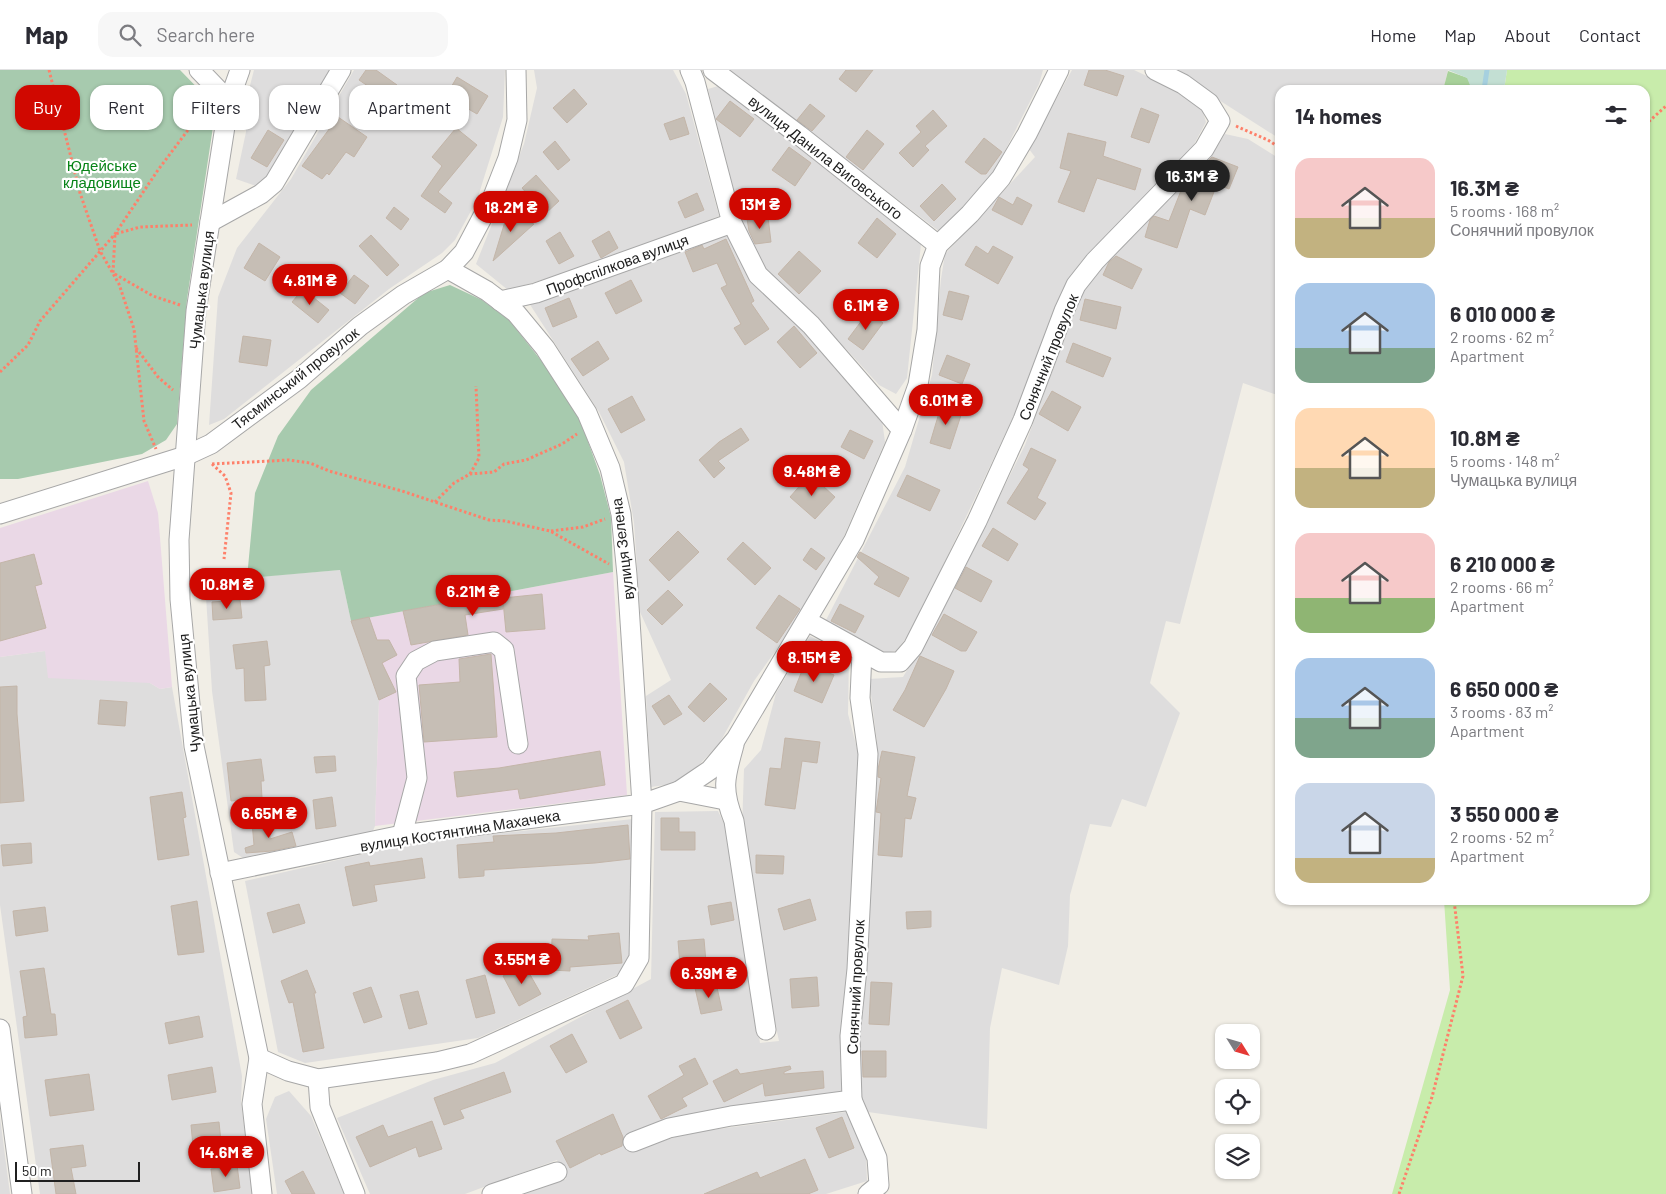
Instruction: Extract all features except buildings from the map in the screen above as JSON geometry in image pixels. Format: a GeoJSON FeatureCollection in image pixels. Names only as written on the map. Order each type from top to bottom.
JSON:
{"type":"FeatureCollection","features":[{"type":"Feature","properties":{"kind":"street"},"geometry":{"type":"LineString","coordinates":[[199,70],[213,85]]}},
{"type":"Feature","properties":{"kind":"street","name":"Чумацька вулиця"},"geometry":{"type":"LineString","coordinates":[[230,85],[240,70]]}},
{"type":"Feature","properties":{"kind":"street"},"geometry":{"type":"LineString","coordinates":[[210,222],[261,194],[274,184],[341,70]]}},
{"type":"Feature","properties":{"kind":"street","name":"Тясминський провулок"},"geometry":{"type":"LineString","coordinates":[[0,514],[186,456],[211,444],[299,378],[360,326],[403,295],[448,269],[464,252],[492,199],[508,158],[517,120],[516,70]]}},
{"type":"Feature","properties":{"kind":"street"},"geometry":{"type":"LineString","coordinates":[[690,70],[695,82],[732,223],[758,275],[811,325],[902,430]]}},
{"type":"Feature","properties":{"kind":"street","name":"вулиця Данила Виговського"},"geometry":{"type":"LineString","coordinates":[[712,70],[799,135],[938,245]]}},
{"type":"Feature","properties":{"kind":"street"},"geometry":{"type":"LineString","coordinates":[[766,1030],[734,821],[726,800],[725,776],[736,739],[854,540],[902,430],[918,385],[927,330],[930,266],[938,245],[970,214],[1001,178],[1027,134],[1059,70]]}},
{"type":"Feature","properties":{"kind":"street"},"geometry":{"type":"LineString","coordinates":[[1155,70],[1183,84],[1209,103],[1220,121]]}},
{"type":"Feature","properties":{"kind":"street","name":"Сонячний провулок"},"geometry":{"type":"LineString","coordinates":[[807,621],[881,662],[900,662],[913,647],[977,521],[1019,428],[1064,311],[1076,285],[1095,260],[1204,149],[1220,121]]}},
{"type":"Feature","properties":{"kind":"street","name":"Чумацька вулиця"},"geometry":{"type":"LineString","coordinates":[[219,130],[210,222],[196,311],[190,413],[179,540],[180,599],[194,746],[259,1058],[252,1104],[262,1194]]}},
{"type":"Feature","properties":{"kind":"street","name":"Профспілкова вулиця"},"geometry":{"type":"LineString","coordinates":[[500,301],[536,293],[732,223]]}},
{"type":"Feature","properties":{"kind":"street","name":"вулиця Зелена"},"geometry":{"type":"LineString","coordinates":[[318,1079],[437,1062],[470,1054],[624,984],[639,958],[642,804],[627,575],[620,514],[610,468],[587,412],[545,348],[516,313],[487,291],[448,269]]}},
{"type":"Feature","properties":{"kind":"street"},"geometry":{"type":"LineString","coordinates":[[402,835],[418,778],[406,676],[416,660],[435,651],[494,642],[504,650],[518,744]]}},
{"type":"Feature","properties":{"kind":"street","name":"Сонячний провулок"},"geometry":{"type":"LineString","coordinates":[[852,1100],[850,1036],[857,968],[868,754],[860,698],[862,652]]}},
{"type":"Feature","properties":{"kind":"street","name":"вулиця Костянтина Махачека"},"geometry":{"type":"LineString","coordinates":[[220,873],[402,835],[642,804],[679,791],[710,770],[736,739]]}},
{"type":"Feature","properties":{"kind":"street"},"geometry":{"type":"LineString","coordinates":[[679,791],[726,800]]}},
{"type":"Feature","properties":{"kind":"street"},"geometry":{"type":"LineString","coordinates":[[0,1029],[22,1194]]}},
{"type":"Feature","properties":{"kind":"street"},"geometry":{"type":"LineString","coordinates":[[259,1058],[288,1071],[318,1079],[320,1107],[355,1194]]}},
{"type":"Feature","properties":{"kind":"street"},"geometry":{"type":"LineString","coordinates":[[633,1142],[669,1128],[722,1118],[852,1100],[877,1158],[879,1185],[868,1194]]}},
{"type":"Feature","properties":{"kind":"street"},"geometry":{"type":"LineString","coordinates":[[492,1194],[557,1172]]}},
{"type":"Feature","properties":{"kind":"path"},"geometry":{"type":"LineString","coordinates":[[49,70],[80,193],[100,251],[119,284],[134,329],[144,420],[158,454]]}},
{"type":"Feature","properties":{"kind":"path"},"geometry":{"type":"LineString","coordinates":[[1650,120],[1666,106]]}},
{"type":"Feature","properties":{"kind":"path"},"geometry":{"type":"LineString","coordinates":[[1220,121],[1241,127],[1275,145]]}},
{"type":"Feature","properties":{"kind":"path"},"geometry":{"type":"LineString","coordinates":[[0,372],[28,345],[40,321],[115,234],[158,170],[193,130]]}},
{"type":"Feature","properties":{"kind":"path"},"geometry":{"type":"LineString","coordinates":[[115,234],[140,227],[183,227],[210,222]]}},
{"type":"Feature","properties":{"kind":"path"},"geometry":{"type":"LineString","coordinates":[[113,273],[115,234]]}},
{"type":"Feature","properties":{"kind":"path"},"geometry":{"type":"LineString","coordinates":[[113,273],[153,296],[196,311]]}},
{"type":"Feature","properties":{"kind":"path"},"geometry":{"type":"LineString","coordinates":[[136,347],[158,378],[172,388],[190,413]]}},
{"type":"Feature","properties":{"kind":"path"},"geometry":{"type":"LineString","coordinates":[[470,474],[479,458],[476,386]]}},
{"type":"Feature","properties":{"kind":"path"},"geometry":{"type":"LineString","coordinates":[[435,502],[454,483],[470,474],[494,472],[504,464],[526,460],[562,444],[592,423]]}},
{"type":"Feature","properties":{"kind":"path"},"geometry":{"type":"LineString","coordinates":[[186,456],[212,464],[289,460],[310,463],[329,471],[435,502],[488,520],[505,521],[550,531],[627,575]]}},
{"type":"Feature","properties":{"kind":"path"},"geometry":{"type":"LineString","coordinates":[[212,464],[225,476],[231,493],[224,559]]}},
{"type":"Feature","properties":{"kind":"path"},"geometry":{"type":"LineString","coordinates":[[550,531],[583,527],[620,514]]}},
{"type":"Feature","properties":{"kind":"path"},"geometry":{"type":"LineString","coordinates":[[1399,1194],[1432,1097],[1463,976],[1455,905]]}},
{"type":"Feature","properties":{"kind":"shaded area"},"geometry":{"type":"Polygon","coordinates":[[[254,70],[332,70],[323,85],[269,85],[269,130],[297,130],[270,176],[256,186],[236,179],[246,130],[259,130],[259,85],[250,85],[254,70]]]}},
{"type":"Feature","properties":{"kind":"shaded area"},"geometry":{"type":"Polygon","coordinates":[[[354,70],[505,70],[503,117],[477,200],[455,240],[442,253],[389,289],[224,419],[209,425],[218,297],[237,248],[291,179],[319,130],[339,130],[339,96],[354,70]]]}},
{"type":"Feature","properties":{"kind":"shaded area"},"geometry":{"type":"Polygon","coordinates":[[[534,70],[673,70],[686,94],[719,216],[593,265],[508,290],[476,264],[524,144],[537,88],[534,70]]]}},
{"type":"Feature","properties":{"kind":"shaded area"},"geometry":{"type":"Polygon","coordinates":[[[729,70],[1043,70],[1039,84],[991,178],[940,232],[729,70]]]}},
{"type":"Feature","properties":{"kind":"shaded area"},"geometry":{"type":"Polygon","coordinates":[[[1072,70],[1134,70],[1183,93],[1202,109],[1206,122],[1192,148],[1080,263],[1064,290],[1018,407],[913,629],[896,651],[884,653],[825,622],[905,467],[932,375],[945,254],[1035,157],[1029,149],[1072,70]]]}},
{"type":"Feature","properties":{"kind":"shaded area"},"geometry":{"type":"Polygon","coordinates":[[[1172,70],[1448,70],[1444,85],[1275,85],[1275,136],[1222,102],[1201,85],[1172,70]]]}},
{"type":"Feature","properties":{"kind":"shaded area"},"geometry":{"type":"Polygon","coordinates":[[[718,86],[775,127],[921,244],[907,378],[896,394],[879,385],[848,351],[766,270],[741,220],[708,89],[718,86]]]}},
{"type":"Feature","properties":{"kind":"shaded area"},"geometry":{"type":"Polygon","coordinates":[[[1225,134],[1248,139],[1275,156],[1275,394],[1243,383],[1180,624],[1166,621],[1150,683],[1180,713],[1146,807],[1122,799],[1111,827],[1090,824],[1070,895],[1068,946],[1059,985],[1002,968],[990,1028],[987,1129],[868,1112],[860,1093],[858,1029],[877,742],[869,679],[903,677],[947,602],[1025,445],[1077,305],[1088,284],[1097,272],[1215,150],[1225,134]]]}},
{"type":"Feature","properties":{"kind":"shaded area"},"geometry":{"type":"Polygon","coordinates":[[[729,232],[803,326],[882,420],[885,442],[844,536],[809,604],[754,681],[719,744],[697,767],[672,784],[651,787],[646,696],[671,680],[640,612],[634,523],[624,462],[599,412],[529,303],[673,255],[729,232]]]}},
{"type":"Feature","properties":{"kind":"shaded area"},"geometry":{"type":"Polygon","coordinates":[[[148,481],[158,513],[172,687],[160,689],[150,683],[48,678],[45,651],[0,657],[0,528],[148,481]]]}},
{"type":"Feature","properties":{"kind":"shaded area"},"geometry":{"type":"Polygon","coordinates":[[[340,570],[351,621],[379,700],[375,826],[372,833],[246,860],[234,852],[212,691],[205,581],[340,570]]]}},
{"type":"Feature","properties":{"kind":"shaded area"},"geometry":{"type":"Polygon","coordinates":[[[613,572],[627,795],[375,826],[379,700],[351,621],[613,572]]]}},
{"type":"Feature","properties":{"kind":"shaded area"},"geometry":{"type":"Polygon","coordinates":[[[810,636],[849,656],[848,714],[860,760],[850,972],[841,1045],[842,1093],[702,1112],[628,1133],[634,1150],[688,1133],[846,1112],[866,1156],[867,1181],[826,1194],[525,1194],[566,1179],[557,1160],[465,1194],[370,1194],[337,1118],[433,1080],[495,1063],[651,979],[655,812],[718,811],[727,830],[760,1043],[779,1041],[768,991],[742,829],[744,769],[761,750],[776,693],[810,636]]]}},
{"type":"Feature","properties":{"kind":"shaded area"},"geometry":{"type":"Polygon","coordinates":[[[45,651],[150,683],[160,689],[172,687],[242,1076],[241,1102],[253,1194],[40,1194],[0,905],[0,657],[45,651]]]}},
{"type":"Feature","properties":{"kind":"shaded area"},"geometry":{"type":"Polygon","coordinates":[[[633,819],[629,956],[617,975],[478,1038],[305,1063],[278,1052],[245,881],[412,843],[633,819]]]}},
{"type":"Feature","properties":{"kind":"shaded area"},"geometry":{"type":"Polygon","coordinates":[[[289,1091],[311,1116],[344,1194],[277,1194],[266,1119],[275,1097],[289,1091]]]}},
{"type":"Feature","properties":{"kind":"shaded area"},"geometry":{"type":"Polygon","coordinates":[[[0,1117],[10,1194],[0,1194],[0,1117]]]}},
{"type":"Feature","properties":{"kind":"green space","name":"Юдейське кладовище"},"geometry":{"type":"Polygon","coordinates":[[[0,70],[180,70],[195,85],[173,85],[173,130],[213,130],[187,299],[177,424],[166,440],[142,454],[18,479],[0,479],[0,70]]]}},
{"type":"Feature","properties":{"kind":"green space"},"geometry":{"type":"Polygon","coordinates":[[[1448,70],[1507,70],[1505,85],[1470,85],[1467,78],[1448,70]]]}},
{"type":"Feature","properties":{"kind":"green space"},"geometry":{"type":"Polygon","coordinates":[[[1507,70],[1666,70],[1666,1194],[1392,1194],[1450,990],[1444,905],[1650,905],[1650,85],[1505,85],[1507,70]]]}},
{"type":"Feature","properties":{"kind":"green space"},"geometry":{"type":"Polygon","coordinates":[[[1448,71],[1468,78],[1470,85],[1444,85],[1448,71]]]}},
{"type":"Feature","properties":{"kind":"green space"},"geometry":{"type":"Polygon","coordinates":[[[450,285],[482,300],[509,320],[551,373],[581,422],[600,475],[611,517],[613,572],[351,621],[340,570],[247,578],[255,493],[278,436],[311,390],[424,293],[450,285]]]}},
{"type":"Feature","properties":{"kind":"waterway"},"geometry":{"type":"LineString","coordinates":[[1485,85],[1487,70]]}}]}
